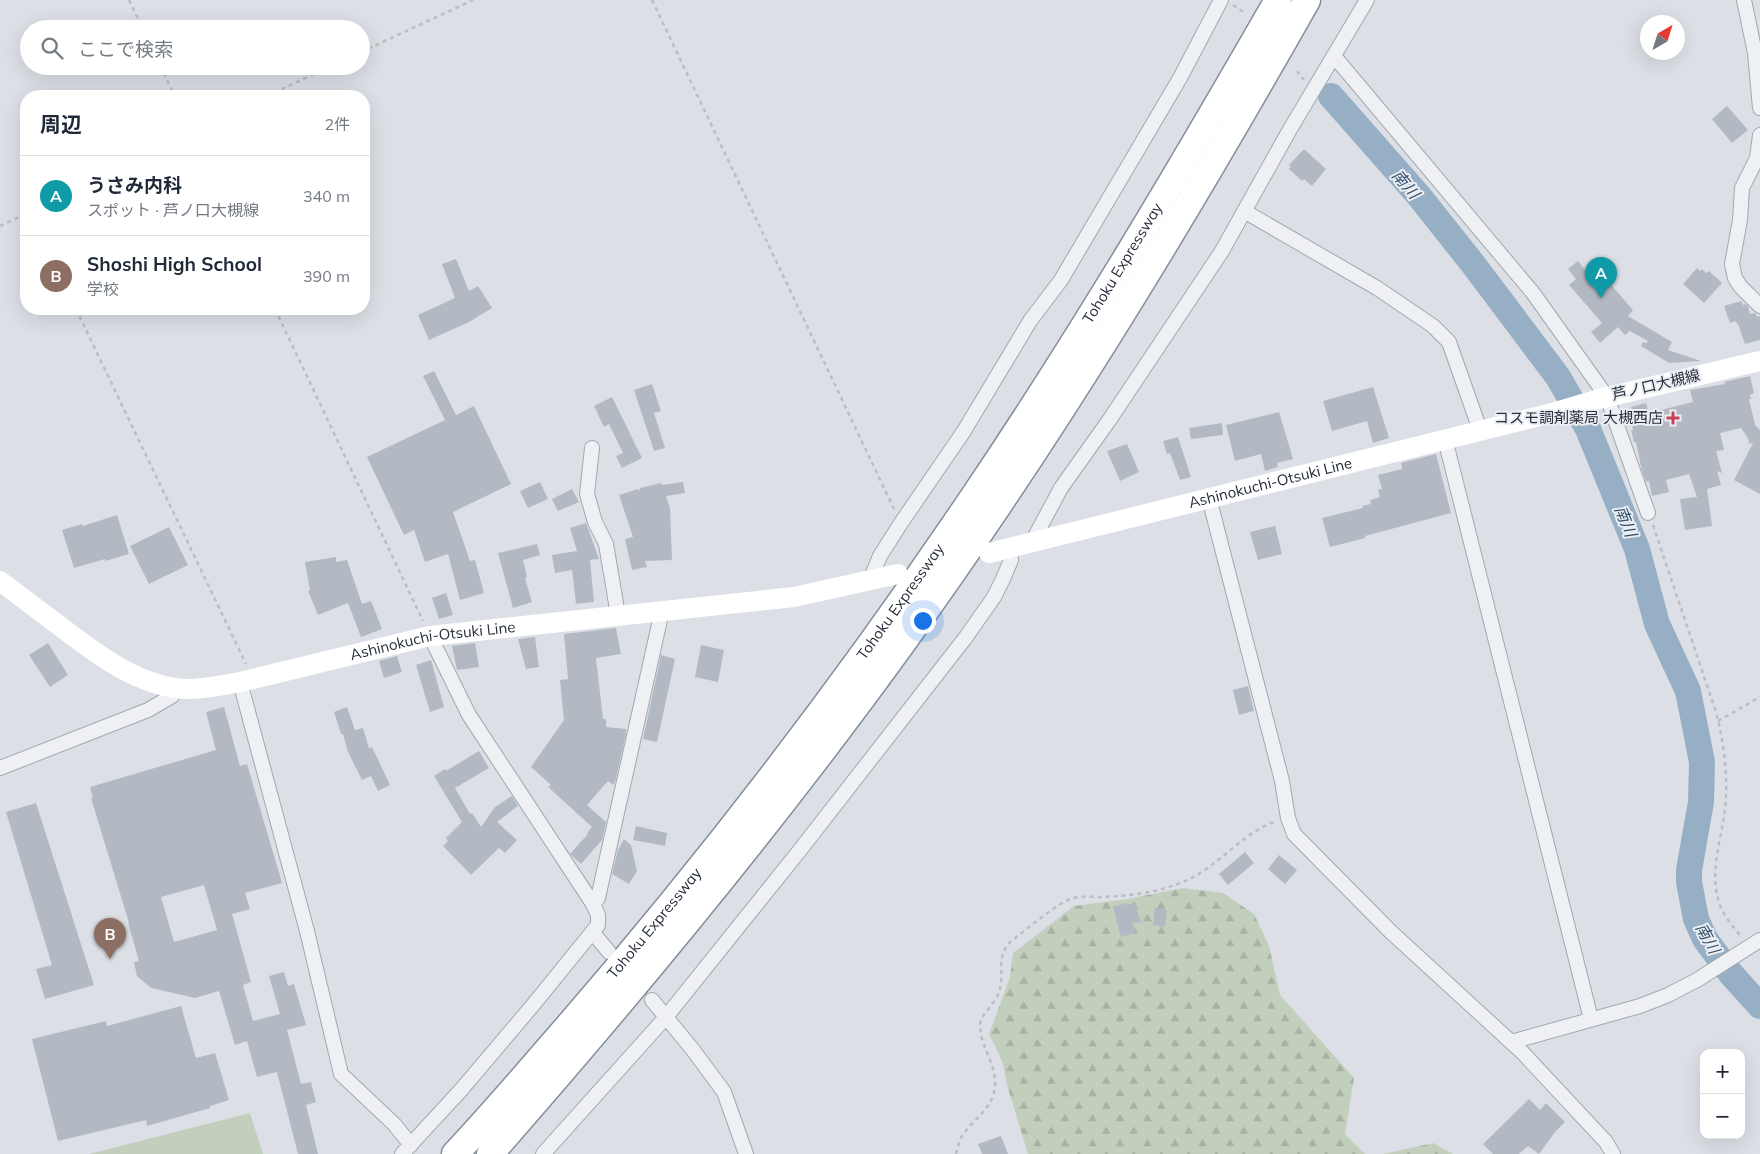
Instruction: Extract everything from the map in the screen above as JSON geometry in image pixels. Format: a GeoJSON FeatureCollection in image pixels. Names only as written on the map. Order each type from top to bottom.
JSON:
{"type":"FeatureCollection","features":[{"type":"Feature","properties":{"kind":"highway","name":"Tohoku Expressway"},"geometry":{"type":"LineString","coordinates":[[455,1154],[612,976],[713,852],[805,733],[883,626],[976,494],[1049,382],[1143,231],[1278,0]]}},
{"type":"Feature","properties":{"kind":"highway","name":"Tohoku Expressway"},"geometry":{"type":"LineString","coordinates":[[490,1154],[629,993],[730,870],[825,748],[903,643],[997,508],[1080,380],[1168,239],[1307,0]]}},
{"type":"Feature","properties":{"kind":"main road","name":"芦ノ口大槻線"},"geometry":{"type":"LineString","coordinates":[[1552,413],[1603,398],[1760,361]]}},
{"type":"Feature","properties":{"kind":"main road","name":"Ashinokuchi-Otsuki Line"},"geometry":{"type":"LineString","coordinates":[[989,554],[1010,547],[1552,413]]}},
{"type":"Feature","properties":{"kind":"main road","name":"Ashinokuchi-Otsuki Line"},"geometry":{"type":"LineString","coordinates":[[0,581],[91,650],[113,664],[144,679],[177,687],[200,688],[246,680],[430,636],[794,597],[898,574]]}},
{"type":"Feature","properties":{"kind":"street"},"geometry":{"type":"LineString","coordinates":[[1032,542],[1061,488],[1110,419],[1217,259],[1289,131],[1367,0]]}},
{"type":"Feature","properties":{"kind":"street"},"geometry":{"type":"LineString","coordinates":[[1744,0],[1755,53],[1760,108]]}},
{"type":"Feature","properties":{"kind":"street"},"geometry":{"type":"LineString","coordinates":[[870,580],[880,556],[964,431],[1030,321],[1062,280],[1180,78],[1227,2]]}},
{"type":"Feature","properties":{"kind":"street"},"geometry":{"type":"LineString","coordinates":[[1334,56],[1533,293],[1603,398],[1648,512]]}},
{"type":"Feature","properties":{"kind":"street"},"geometry":{"type":"LineString","coordinates":[[1760,135],[1757,158],[1742,188],[1740,220],[1732,264],[1735,278],[1740,286],[1760,306]]}},
{"type":"Feature","properties":{"kind":"street"},"geometry":{"type":"LineString","coordinates":[[1244,210],[1377,288],[1433,326],[1449,342],[1480,430]]}},
{"type":"Feature","properties":{"kind":"street"},"geometry":{"type":"LineString","coordinates":[[1445,439],[1591,1019]]}},
{"type":"Feature","properties":{"kind":"street"},"geometry":{"type":"LineString","coordinates":[[592,448],[587,494],[595,522],[606,544],[618,615]]}},
{"type":"Feature","properties":{"kind":"street"},"geometry":{"type":"LineString","coordinates":[[1209,498],[1282,781],[1288,818],[1294,834],[1322,865],[1391,932],[1511,1042],[1606,1142],[1613,1154]]}},
{"type":"Feature","properties":{"kind":"street"},"geometry":{"type":"LineString","coordinates":[[543,1154],[666,1017],[800,850],[966,637],[994,597],[1003,579],[1010,560],[1010,547]]}},
{"type":"Feature","properties":{"kind":"street"},"geometry":{"type":"LineString","coordinates":[[593,904],[598,898],[662,611]]}},
{"type":"Feature","properties":{"kind":"street"},"geometry":{"type":"LineString","coordinates":[[246,680],[340,1074],[394,1124],[407,1149],[461,1090],[598,925],[598,915],[593,904],[469,715],[430,636]]}},
{"type":"Feature","properties":{"kind":"street"},"geometry":{"type":"LineString","coordinates":[[0,768],[148,710],[169,699],[177,687]]}},
{"type":"Feature","properties":{"kind":"street"},"geometry":{"type":"LineString","coordinates":[[593,933],[609,952]]}},
{"type":"Feature","properties":{"kind":"street"},"geometry":{"type":"LineString","coordinates":[[1511,1042],[1640,1006],[1668,995],[1697,980],[1750,947]]}},
{"type":"Feature","properties":{"kind":"street"},"geometry":{"type":"LineString","coordinates":[[652,1000],[724,1092],[746,1154]]}},
{"type":"Feature","properties":{"kind":"path"},"geometry":{"type":"LineString","coordinates":[[129,0],[139,20]]}},
{"type":"Feature","properties":{"kind":"path"},"geometry":{"type":"LineString","coordinates":[[370,48],[473,0]]}},
{"type":"Feature","properties":{"kind":"path"},"geometry":{"type":"LineString","coordinates":[[652,0],[901,523]]}},
{"type":"Feature","properties":{"kind":"path"},"geometry":{"type":"LineString","coordinates":[[1227,2],[1246,14]]}},
{"type":"Feature","properties":{"kind":"path"},"geometry":{"type":"LineString","coordinates":[[164,75],[172,90]]}},
{"type":"Feature","properties":{"kind":"path"},"geometry":{"type":"LineString","coordinates":[[280,90],[312,75]]}},
{"type":"Feature","properties":{"kind":"path"},"geometry":{"type":"LineString","coordinates":[[0,226],[20,217]]}},
{"type":"Feature","properties":{"kind":"path"},"geometry":{"type":"LineString","coordinates":[[79,315],[246,680]]}},
{"type":"Feature","properties":{"kind":"path"},"geometry":{"type":"LineString","coordinates":[[278,315],[430,636]]}},
{"type":"Feature","properties":{"kind":"path"},"geometry":{"type":"LineString","coordinates":[[1648,512],[1723,738],[1726,764],[1726,798],[1716,863],[1718,900],[1732,926],[1750,947]]}},
{"type":"Feature","properties":{"kind":"path"},"geometry":{"type":"LineString","coordinates":[[1718,721],[1760,697]]}},
{"type":"Feature","properties":{"kind":"path"},"geometry":{"type":"LineString","coordinates":[[956,1154],[962,1136],[987,1109],[995,1086],[993,1066],[981,1035],[980,1025],[981,1019],[1000,989],[1000,961],[1004,950],[1009,944],[1055,908],[1074,898],[1136,894],[1155,891],[1183,882],[1210,868],[1261,828],[1288,818]]}},
{"type":"Feature","properties":{"kind":"green space"},"geometry":{"type":"Polygon","coordinates":[[[1183,888],[1223,893],[1254,914],[1269,946],[1280,995],[1354,1078],[1345,1134],[1365,1154],[1028,1154],[1007,1085],[1003,1063],[989,1034],[1010,977],[1013,953],[1074,906],[1127,899],[1183,888]]]}},
{"type":"Feature","properties":{"kind":"green space"},"geometry":{"type":"Polygon","coordinates":[[[250,1113],[263,1154],[89,1154],[250,1113]]]}},
{"type":"Feature","properties":{"kind":"green space"},"geometry":{"type":"Polygon","coordinates":[[[1433,1143],[1453,1154],[1383,1154],[1433,1143]]]}},
{"type":"Feature","properties":{"kind":"building"},"geometry":{"type":"Polygon","coordinates":[[[1727,106],[1748,130],[1732,143],[1712,119],[1727,106]]]}},
{"type":"Feature","properties":{"kind":"building"},"geometry":{"type":"Polygon","coordinates":[[[1304,149],[1326,169],[1312,186],[1304,179],[1302,181],[1289,169],[1291,167],[1289,165],[1304,149]]]}},
{"type":"Feature","properties":{"kind":"building"},"geometry":{"type":"Polygon","coordinates":[[[456,259],[469,291],[478,286],[492,308],[469,322],[429,340],[418,315],[455,298],[442,264],[456,259]]]}},
{"type":"Feature","properties":{"kind":"building"},"geometry":{"type":"Polygon","coordinates":[[[1578,261],[1586,271],[1593,264],[1633,310],[1628,316],[1672,342],[1668,350],[1701,361],[1669,363],[1641,346],[1643,342],[1646,343],[1648,341],[1630,331],[1625,335],[1618,327],[1600,343],[1591,332],[1602,323],[1569,285],[1576,279],[1568,269],[1578,261]]]}},
{"type":"Feature","properties":{"kind":"building"},"geometry":{"type":"Polygon","coordinates":[[[1697,268],[1700,271],[1702,269],[1706,273],[1709,271],[1722,283],[1704,303],[1683,284],[1697,268]]]}},
{"type":"Feature","properties":{"kind":"building"},"geometry":{"type":"Polygon","coordinates":[[[1741,301],[1743,305],[1746,304],[1748,306],[1750,314],[1755,313],[1757,317],[1760,316],[1760,340],[1745,344],[1736,321],[1730,323],[1724,306],[1741,301]]]}},
{"type":"Feature","properties":{"kind":"building"},"geometry":{"type":"Polygon","coordinates":[[[434,371],[456,415],[474,406],[511,484],[453,512],[470,561],[475,560],[484,593],[460,600],[448,554],[425,562],[414,530],[404,535],[367,457],[445,420],[423,376],[434,371]]]}},
{"type":"Feature","properties":{"kind":"building"},"geometry":{"type":"Polygon","coordinates":[[[1750,376],[1754,393],[1750,395],[1751,399],[1749,399],[1755,425],[1760,430],[1760,494],[1734,480],[1753,443],[1749,444],[1748,438],[1741,428],[1720,433],[1724,450],[1716,451],[1722,473],[1717,471],[1721,485],[1707,489],[1712,526],[1685,530],[1680,499],[1697,497],[1689,474],[1666,480],[1669,492],[1652,496],[1649,481],[1646,482],[1642,471],[1636,442],[1634,442],[1629,411],[1632,410],[1631,407],[1646,403],[1649,413],[1693,402],[1690,390],[1725,384],[1724,382],[1750,376]]]}},
{"type":"Feature","properties":{"kind":"building"},"geometry":{"type":"Polygon","coordinates":[[[652,384],[661,411],[654,413],[665,448],[654,451],[634,390],[652,384]]]}},
{"type":"Feature","properties":{"kind":"building"},"geometry":{"type":"Polygon","coordinates":[[[1373,387],[1389,438],[1373,443],[1367,421],[1332,431],[1323,401],[1373,387]]]}},
{"type":"Feature","properties":{"kind":"building"},"geometry":{"type":"Polygon","coordinates":[[[612,397],[642,458],[622,468],[616,456],[623,453],[609,424],[604,427],[594,406],[612,397]]]}},
{"type":"Feature","properties":{"kind":"building"},"geometry":{"type":"Polygon","coordinates":[[[1279,412],[1293,459],[1277,463],[1278,467],[1265,471],[1261,454],[1235,461],[1226,425],[1279,412]]]}},
{"type":"Feature","properties":{"kind":"building"},"geometry":{"type":"Polygon","coordinates":[[[1222,423],[1223,435],[1191,439],[1189,428],[1222,423]]]}},
{"type":"Feature","properties":{"kind":"building"},"geometry":{"type":"Polygon","coordinates":[[[1178,437],[1191,477],[1180,480],[1170,453],[1167,454],[1163,441],[1178,437]]]}},
{"type":"Feature","properties":{"kind":"building"},"geometry":{"type":"Polygon","coordinates":[[[1127,444],[1139,472],[1120,481],[1107,451],[1127,444]]]}},
{"type":"Feature","properties":{"kind":"building"},"geometry":{"type":"Polygon","coordinates":[[[1436,454],[1451,513],[1330,547],[1322,518],[1363,508],[1362,506],[1371,504],[1370,500],[1380,497],[1378,490],[1382,489],[1378,475],[1402,469],[1401,463],[1436,454]]]}},
{"type":"Feature","properties":{"kind":"building"},"geometry":{"type":"Polygon","coordinates":[[[540,482],[548,499],[528,508],[520,491],[540,482]]]}},
{"type":"Feature","properties":{"kind":"building"},"geometry":{"type":"Polygon","coordinates":[[[683,482],[685,493],[666,496],[670,508],[672,560],[645,561],[647,567],[632,570],[625,539],[633,537],[619,495],[638,489],[639,491],[640,488],[661,483],[662,485],[683,482]]]}},
{"type":"Feature","properties":{"kind":"building"},"geometry":{"type":"Polygon","coordinates":[[[572,489],[579,502],[558,511],[552,499],[572,489]]]}},
{"type":"Feature","properties":{"kind":"building"},"geometry":{"type":"Polygon","coordinates":[[[117,515],[129,554],[74,568],[62,530],[82,524],[83,526],[117,515]]]}},
{"type":"Feature","properties":{"kind":"building"},"geometry":{"type":"Polygon","coordinates":[[[586,523],[599,559],[590,560],[594,602],[576,604],[572,570],[555,573],[552,555],[577,551],[570,528],[586,523]]]}},
{"type":"Feature","properties":{"kind":"building"},"geometry":{"type":"Polygon","coordinates":[[[1275,526],[1282,554],[1258,560],[1250,532],[1275,526]]]}},
{"type":"Feature","properties":{"kind":"building"},"geometry":{"type":"Polygon","coordinates":[[[169,527],[188,565],[149,584],[130,546],[169,527]]]}},
{"type":"Feature","properties":{"kind":"building"},"geometry":{"type":"Polygon","coordinates":[[[537,544],[540,555],[523,560],[527,577],[525,578],[532,602],[513,608],[498,553],[537,544]]]}},
{"type":"Feature","properties":{"kind":"building"},"geometry":{"type":"Polygon","coordinates":[[[336,557],[336,562],[347,560],[362,604],[371,601],[382,629],[361,637],[348,603],[318,615],[308,591],[310,590],[305,562],[336,557]]]}},
{"type":"Feature","properties":{"kind":"building"},"geometry":{"type":"Polygon","coordinates":[[[446,593],[453,615],[439,619],[432,598],[446,593]]]}},
{"type":"Feature","properties":{"kind":"building"},"geometry":{"type":"Polygon","coordinates":[[[616,628],[621,654],[596,658],[603,719],[606,719],[606,727],[626,729],[626,734],[615,782],[613,785],[608,781],[587,805],[606,822],[602,840],[581,864],[570,854],[592,827],[548,787],[551,785],[531,767],[564,720],[560,680],[568,679],[564,634],[616,628]]]}},
{"type":"Feature","properties":{"kind":"building"},"geometry":{"type":"Polygon","coordinates":[[[535,637],[539,667],[526,669],[518,639],[535,637]]]}},
{"type":"Feature","properties":{"kind":"building"},"geometry":{"type":"Polygon","coordinates":[[[48,643],[68,675],[50,687],[29,655],[48,643]]]}},
{"type":"Feature","properties":{"kind":"building"},"geometry":{"type":"Polygon","coordinates":[[[475,643],[479,667],[457,670],[452,646],[475,643]]]}},
{"type":"Feature","properties":{"kind":"building"},"geometry":{"type":"Polygon","coordinates":[[[701,645],[724,650],[718,682],[695,677],[701,645]]]}},
{"type":"Feature","properties":{"kind":"building"},"geometry":{"type":"Polygon","coordinates":[[[661,655],[675,659],[657,742],[643,739],[661,655]]]}},
{"type":"Feature","properties":{"kind":"building"},"geometry":{"type":"Polygon","coordinates":[[[397,656],[402,672],[384,678],[379,661],[397,656]]]}},
{"type":"Feature","properties":{"kind":"building"},"geometry":{"type":"Polygon","coordinates":[[[431,660],[444,707],[430,712],[416,665],[431,660]]]}},
{"type":"Feature","properties":{"kind":"building"},"geometry":{"type":"Polygon","coordinates":[[[1248,686],[1254,711],[1239,715],[1233,690],[1248,686]]]}},
{"type":"Feature","properties":{"kind":"building"},"geometry":{"type":"Polygon","coordinates":[[[224,707],[240,766],[247,764],[282,883],[245,893],[250,909],[232,914],[251,982],[243,985],[253,1021],[280,1014],[269,976],[284,972],[288,986],[294,984],[306,1025],[287,1030],[301,1084],[311,1082],[316,1102],[306,1105],[318,1154],[298,1154],[277,1072],[257,1077],[247,1041],[235,1045],[219,991],[195,998],[151,988],[137,976],[134,962],[139,961],[91,798],[93,798],[90,787],[216,750],[206,712],[224,707]],[[204,885],[161,897],[174,942],[217,930],[204,885]]]}},
{"type":"Feature","properties":{"kind":"building"},"geometry":{"type":"Polygon","coordinates":[[[347,707],[355,730],[363,728],[369,748],[372,747],[390,785],[378,791],[371,776],[362,780],[348,752],[343,734],[341,734],[334,712],[347,707]]]}},
{"type":"Feature","properties":{"kind":"building"},"geometry":{"type":"Polygon","coordinates":[[[479,751],[489,768],[455,788],[470,814],[472,813],[481,827],[495,807],[512,796],[518,806],[497,822],[517,840],[505,853],[499,848],[471,875],[443,846],[448,841],[446,838],[462,822],[434,776],[479,751]]]}},
{"type":"Feature","properties":{"kind":"building"},"geometry":{"type":"Polygon","coordinates":[[[36,803],[94,985],[45,999],[36,969],[52,965],[6,812],[36,803]]]}},
{"type":"Feature","properties":{"kind":"building"},"geometry":{"type":"Polygon","coordinates":[[[636,826],[667,833],[665,846],[633,840],[636,826]]]}},
{"type":"Feature","properties":{"kind":"building"},"geometry":{"type":"Polygon","coordinates":[[[624,839],[631,845],[637,871],[629,884],[612,874],[618,850],[624,839]]]}},
{"type":"Feature","properties":{"kind":"building"},"geometry":{"type":"Polygon","coordinates":[[[1245,852],[1254,863],[1228,885],[1219,874],[1245,852]]]}},
{"type":"Feature","properties":{"kind":"building"},"geometry":{"type":"Polygon","coordinates":[[[1279,855],[1297,870],[1285,884],[1268,869],[1279,855]]]}},
{"type":"Feature","properties":{"kind":"building"},"geometry":{"type":"Polygon","coordinates":[[[1126,903],[1127,905],[1135,903],[1141,923],[1132,922],[1135,933],[1121,937],[1113,907],[1126,903]]]}},
{"type":"Feature","properties":{"kind":"building"},"geometry":{"type":"Polygon","coordinates":[[[1155,908],[1167,910],[1165,927],[1153,925],[1155,908]]]}},
{"type":"Feature","properties":{"kind":"building"},"geometry":{"type":"Polygon","coordinates":[[[181,1006],[196,1058],[215,1053],[229,1100],[210,1106],[210,1108],[147,1126],[146,1120],[58,1141],[32,1039],[106,1021],[107,1026],[181,1006]]]}},
{"type":"Feature","properties":{"kind":"building"},"geometry":{"type":"Polygon","coordinates":[[[1529,1099],[1540,1110],[1546,1103],[1565,1122],[1539,1154],[1528,1146],[1519,1154],[1493,1154],[1483,1144],[1529,1099]]]}},
{"type":"Feature","properties":{"kind":"building"},"geometry":{"type":"Polygon","coordinates":[[[1001,1136],[1008,1154],[982,1154],[978,1144],[1001,1136]]]}},
{"type":"Feature","properties":{"kind":"waterway","name":"南川"},"geometry":{"type":"LineString","coordinates":[[1331,96],[1419,196],[1473,264],[1558,377],[1588,429],[1637,549],[1657,624],[1688,691],[1702,762],[1701,802],[1689,870],[1689,882],[1696,919],[1705,939],[1731,974],[1760,1006]]}},
{"type":"Feature","properties":{"kind":"place","name":"うさみ内科"},"geometry":{"type":"Point","coordinates":[1601,298]}},
{"type":"Feature","properties":{"kind":"place","name":"コスモ調剤薬局 大槻西店"},"geometry":{"type":"Point","coordinates":[1673,418]}},
{"type":"Feature","properties":{"kind":"place","name":"Shoshi High School"},"geometry":{"type":"Point","coordinates":[110,959]}}]}
